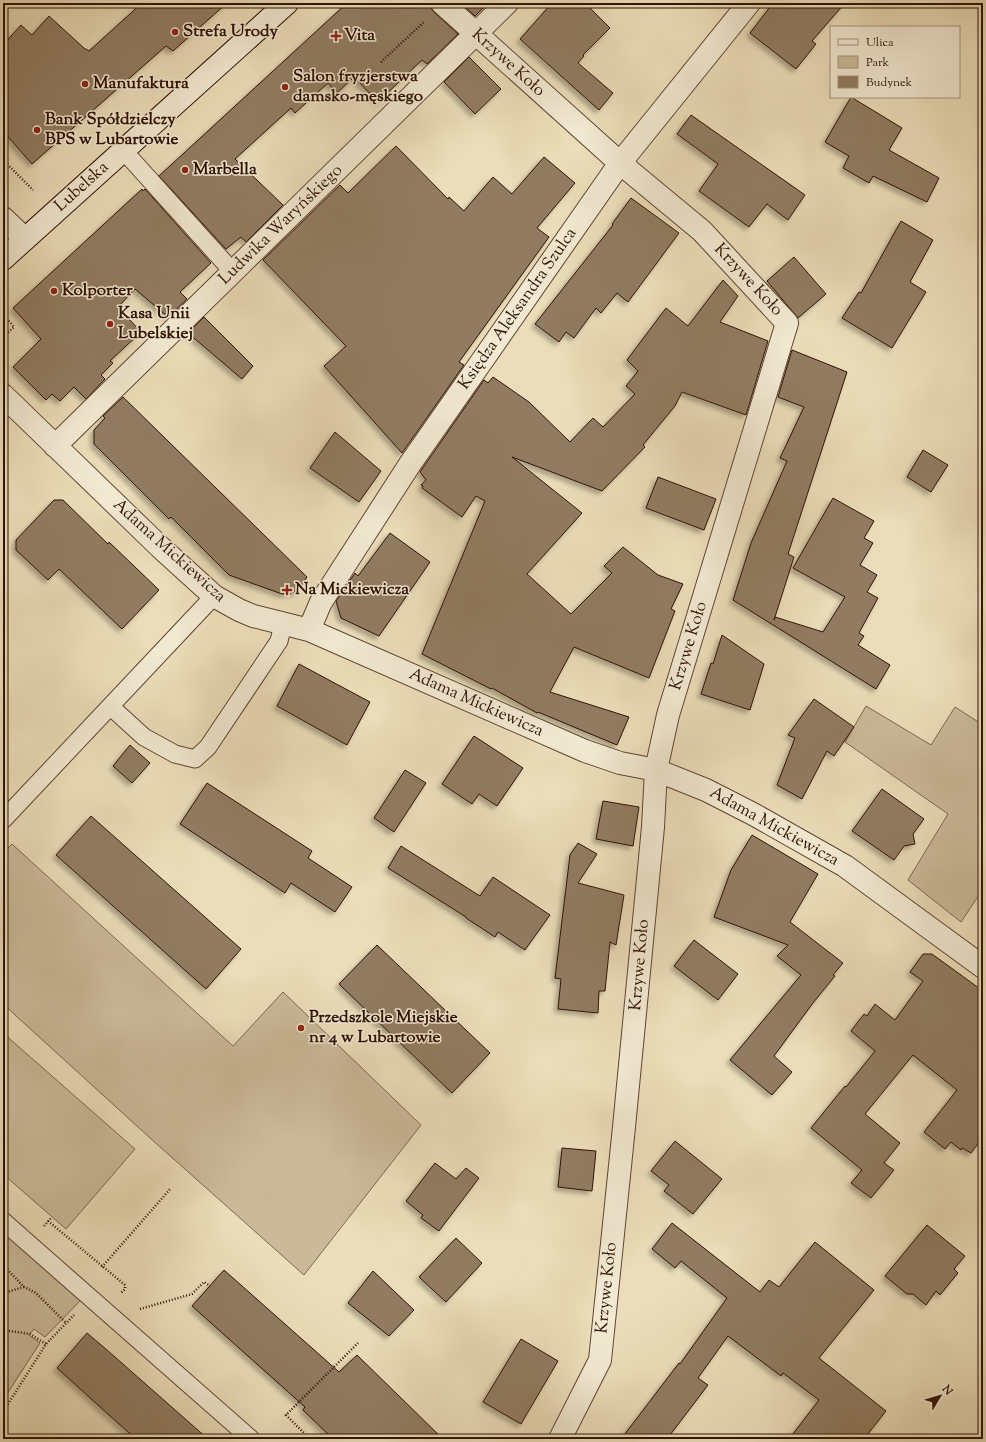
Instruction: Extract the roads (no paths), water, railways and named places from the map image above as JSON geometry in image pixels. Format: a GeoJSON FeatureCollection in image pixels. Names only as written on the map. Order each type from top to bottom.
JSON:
{"type":"FeatureCollection","features":[{"type":"Feature","properties":{"kind":"street","name":"Lubelska"},"geometry":{"type":"LineString","coordinates":[[3,259],[287,3]]}},
{"type":"Feature","properties":{"kind":"street","name":"Krzywe Koło"},"geometry":{"type":"LineString","coordinates":[[442,3],[620,163],[702,231],[787,323],[668,715],[656,770],[653,827],[600,1360],[560,1439]]}},
{"type":"Feature","properties":{"kind":"street","name":"Ludwika Waryńskiego"},"geometry":{"type":"LineString","coordinates":[[55,446],[507,3]]}},
{"type":"Feature","properties":{"kind":"street","name":"Księdza Aleksandra Szulca"},"geometry":{"type":"LineString","coordinates":[[309,630],[321,602],[410,464],[620,163],[748,3]]}},
{"type":"Feature","properties":{"kind":"street"},"geometry":{"type":"LineString","coordinates":[[3,218],[25,239]]}},
{"type":"Feature","properties":{"kind":"street","name":"Adama Mickiewicza"},"geometry":{"type":"LineString","coordinates":[[3,395],[160,547],[214,596],[253,616],[309,630],[585,752],[620,763],[656,770],[706,790],[845,866],[983,967]]}},
{"type":"Feature","properties":{"kind":"lane"},"geometry":{"type":"LineString","coordinates":[[123,150],[233,272]]}},
{"type":"Feature","properties":{"kind":"lane"},"geometry":{"type":"LineString","coordinates":[[3,820],[214,596]]}},
{"type":"Feature","properties":{"kind":"lane"},"geometry":{"type":"LineString","coordinates":[[110,707],[144,737],[175,754],[195,759],[208,746],[279,641],[283,624]]}},
{"type":"Feature","properties":{"kind":"lane"},"geometry":{"type":"LineString","coordinates":[[3,1220],[251,1439]]}},
{"type":"Feature","properties":{"kind":"place","name":"Strefa Urody"},"geometry":{"type":"Point","coordinates":[175,32]}},
{"type":"Feature","properties":{"kind":"place","name":"Vita"},"geometry":{"type":"Point","coordinates":[336,36]}},
{"type":"Feature","properties":{"kind":"place","name":"Manufaktura"},"geometry":{"type":"Point","coordinates":[85,84]}},
{"type":"Feature","properties":{"kind":"place","name":"Salon fryzjerstwa damsko-męskiego"},"geometry":{"type":"Point","coordinates":[285,87]}},
{"type":"Feature","properties":{"kind":"place","name":"Bank Spółdzielczy BPS w Lubartowie"},"geometry":{"type":"Point","coordinates":[37,130]}},
{"type":"Feature","properties":{"kind":"place","name":"Marbella"},"geometry":{"type":"Point","coordinates":[185,170]}},
{"type":"Feature","properties":{"kind":"place","name":"Kolporter"},"geometry":{"type":"Point","coordinates":[54,291]}},
{"type":"Feature","properties":{"kind":"place","name":"Kasa Unii Lubelskiej"},"geometry":{"type":"Point","coordinates":[110,324]}},
{"type":"Feature","properties":{"kind":"place","name":"Na Mickiewicza"},"geometry":{"type":"Point","coordinates":[287,590]}},
{"type":"Feature","properties":{"kind":"place","name":"Przedszkole Miejskie nr 4 w Lubartowie"},"geometry":{"type":"Point","coordinates":[301,1028]}}]}
